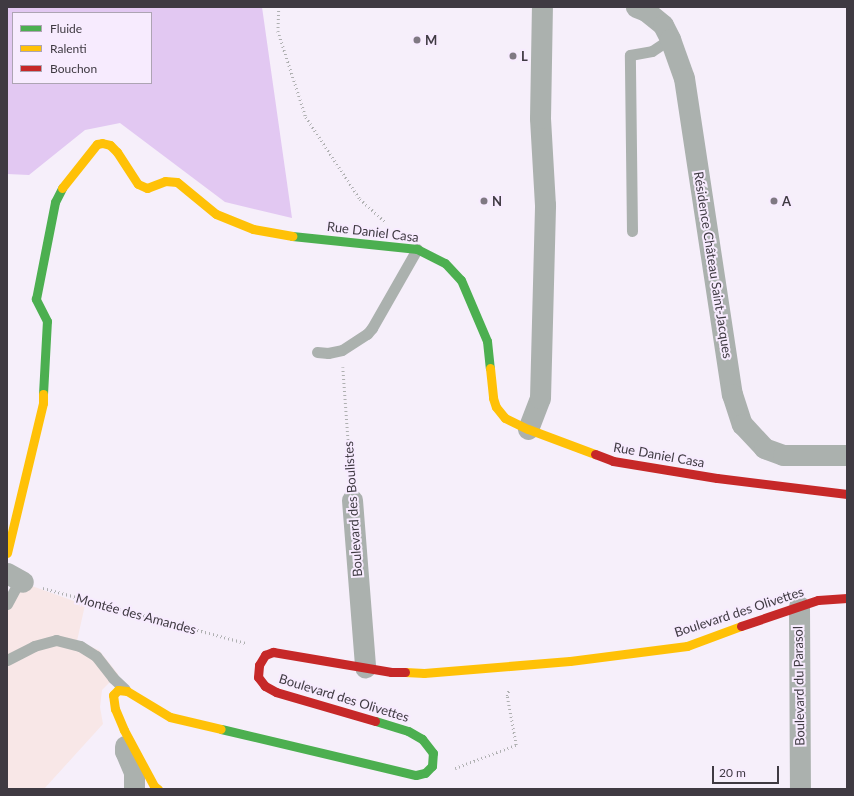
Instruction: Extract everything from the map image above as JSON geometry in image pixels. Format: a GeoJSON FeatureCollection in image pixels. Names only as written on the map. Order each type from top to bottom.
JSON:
{"type":"FeatureCollection","features":[{"type":"Feature","properties":{"kind":"street"},"geometry":{"type":"LineString","coordinates":[[528,430],[540,398],[545,205],[540,118],[542,7]]}},
{"type":"Feature","properties":{"kind":"street","name":"Résidence Château Saint-Jacques"},"geometry":{"type":"LineString","coordinates":[[636,7],[646,11],[663,25],[670,39],[684,78],[732,394],[742,424],[752,438],[764,448],[783,455],[847,455]]}},
{"type":"Feature","properties":{"kind":"street","name":"Rue Daniel Casa"},"geometry":{"type":"LineString","coordinates":[[7,553],[43,403],[47,321],[36,299],[54,202],[63,186],[97,144],[102,143],[110,144],[138,184],[147,188],[165,181],[177,182],[190,191],[216,214],[253,229],[293,236],[417,249],[444,263],[461,280],[487,341],[493,398],[496,407],[505,418],[528,430],[613,461],[717,478],[847,494]]}},
{"type":"Feature","properties":{"kind":"street","name":"Boulevard des Boulistes"},"geometry":{"type":"LineString","coordinates":[[352,500],[365,667]]}},
{"type":"Feature","properties":{"kind":"street","name":"Boulevard des Olivettes"},"geometry":{"type":"LineString","coordinates":[[432,766],[433,753],[428,745],[422,739],[408,731],[276,692],[265,686],[258,677],[259,665],[265,655],[273,652],[284,653],[391,672],[424,673],[570,661],[687,646],[798,606],[818,600],[847,598]]}},
{"type":"Feature","properties":{"kind":"street","name":"Boulevard du Parasol"},"geometry":{"type":"LineString","coordinates":[[798,606],[800,789]]}},
{"type":"Feature","properties":{"kind":"street"},"geometry":{"type":"LineString","coordinates":[[158,789],[154,786],[124,730],[113,702],[113,695],[118,690],[127,691],[170,717],[177,719],[416,775],[425,773],[432,766]]}},
{"type":"Feature","properties":{"kind":"street"},"geometry":{"type":"LineString","coordinates":[[124,730],[125,751],[134,772],[134,789]]}},
{"type":"Feature","properties":{"kind":"lane"},"geometry":{"type":"LineString","coordinates":[[632,231],[630,55],[652,51],[670,39]]}},
{"type":"Feature","properties":{"kind":"lane"},"geometry":{"type":"LineString","coordinates":[[317,352],[328,353],[342,350],[367,334],[372,328],[417,249]]}},
{"type":"Feature","properties":{"kind":"lane"},"geometry":{"type":"LineString","coordinates":[[7,604],[16,579]]}},
{"type":"Feature","properties":{"kind":"lane"},"geometry":{"type":"LineString","coordinates":[[7,660],[34,646],[56,640],[80,646],[96,656],[113,678],[127,691]]}},
{"type":"Feature","properties":{"kind":"path"},"geometry":{"type":"LineString","coordinates":[[279,7],[278,32],[306,117],[360,199],[388,224]]}},
{"type":"Feature","properties":{"kind":"path","name":"Boulevard des Boulistes"},"geometry":{"type":"LineString","coordinates":[[342,350],[352,500]]}},
{"type":"Feature","properties":{"kind":"path","name":"Montée des Amandes"},"geometry":{"type":"LineString","coordinates":[[16,579],[251,644],[265,655]]}},
{"type":"Feature","properties":{"kind":"path"},"geometry":{"type":"LineString","coordinates":[[432,766],[447,771],[516,745],[507,696],[516,666]]}},
{"type":"Feature","properties":{"kind":"shaded area"},"geometry":{"type":"Polygon","coordinates":[[[7,7],[262,7],[292,218],[225,202],[120,123],[85,130],[29,175],[7,174],[7,7]]]}},
{"type":"Feature","properties":{"kind":"shaded area"},"geometry":{"type":"Polygon","coordinates":[[[32,586],[85,605],[77,641],[99,650],[118,674],[102,690],[100,707],[103,724],[44,789],[7,789],[7,609],[19,587],[32,586]]]}},
{"type":"Feature","properties":{"kind":"traffic: fast"},"geometry":{"type":"LineString","coordinates":[[43,394],[47,321],[36,299],[55,202],[62,188]]}},
{"type":"Feature","properties":{"kind":"traffic: fast"},"geometry":{"type":"LineString","coordinates":[[292,236],[417,249],[445,263],[461,280],[487,341],[490,368]]}},
{"type":"Feature","properties":{"kind":"traffic: fast"},"geometry":{"type":"LineString","coordinates":[[221,729],[416,775],[425,773],[432,766],[433,753],[422,739],[408,731],[375,721]]}},
{"type":"Feature","properties":{"kind":"traffic: slow"},"geometry":{"type":"LineString","coordinates":[[62,188],[97,144],[102,143],[110,145],[117,152],[138,184],[147,188],[165,181],[177,182],[216,214],[253,229],[292,236]]}},
{"type":"Feature","properties":{"kind":"traffic: slow"},"geometry":{"type":"LineString","coordinates":[[490,368],[493,398],[496,407],[505,418],[528,429],[595,454]]}},
{"type":"Feature","properties":{"kind":"traffic: slow"},"geometry":{"type":"LineString","coordinates":[[7,553],[43,403],[43,394]]}},
{"type":"Feature","properties":{"kind":"traffic: slow"},"geometry":{"type":"LineString","coordinates":[[405,672],[424,673],[570,661],[687,646],[741,626]]}},
{"type":"Feature","properties":{"kind":"traffic: slow"},"geometry":{"type":"LineString","coordinates":[[158,789],[154,786],[124,730],[115,709],[113,695],[118,690],[127,691],[170,717],[221,729]]}},
{"type":"Feature","properties":{"kind":"traffic: jam"},"geometry":{"type":"LineString","coordinates":[[595,454],[613,461],[717,478],[847,494]]}},
{"type":"Feature","properties":{"kind":"traffic: jam"},"geometry":{"type":"LineString","coordinates":[[741,626],[818,600],[847,598]]}},
{"type":"Feature","properties":{"kind":"traffic: jam"},"geometry":{"type":"LineString","coordinates":[[375,721],[276,692],[265,686],[258,677],[259,665],[265,655],[273,652],[391,672],[405,672]]}},
{"type":"Feature","properties":{"kind":"place","name":"M"},"geometry":{"type":"Point","coordinates":[417,40]}},
{"type":"Feature","properties":{"kind":"place","name":"L"},"geometry":{"type":"Point","coordinates":[513,56]}},
{"type":"Feature","properties":{"kind":"place","name":"N"},"geometry":{"type":"Point","coordinates":[484,201]}},
{"type":"Feature","properties":{"kind":"place","name":"A"},"geometry":{"type":"Point","coordinates":[774,201]}}]}
